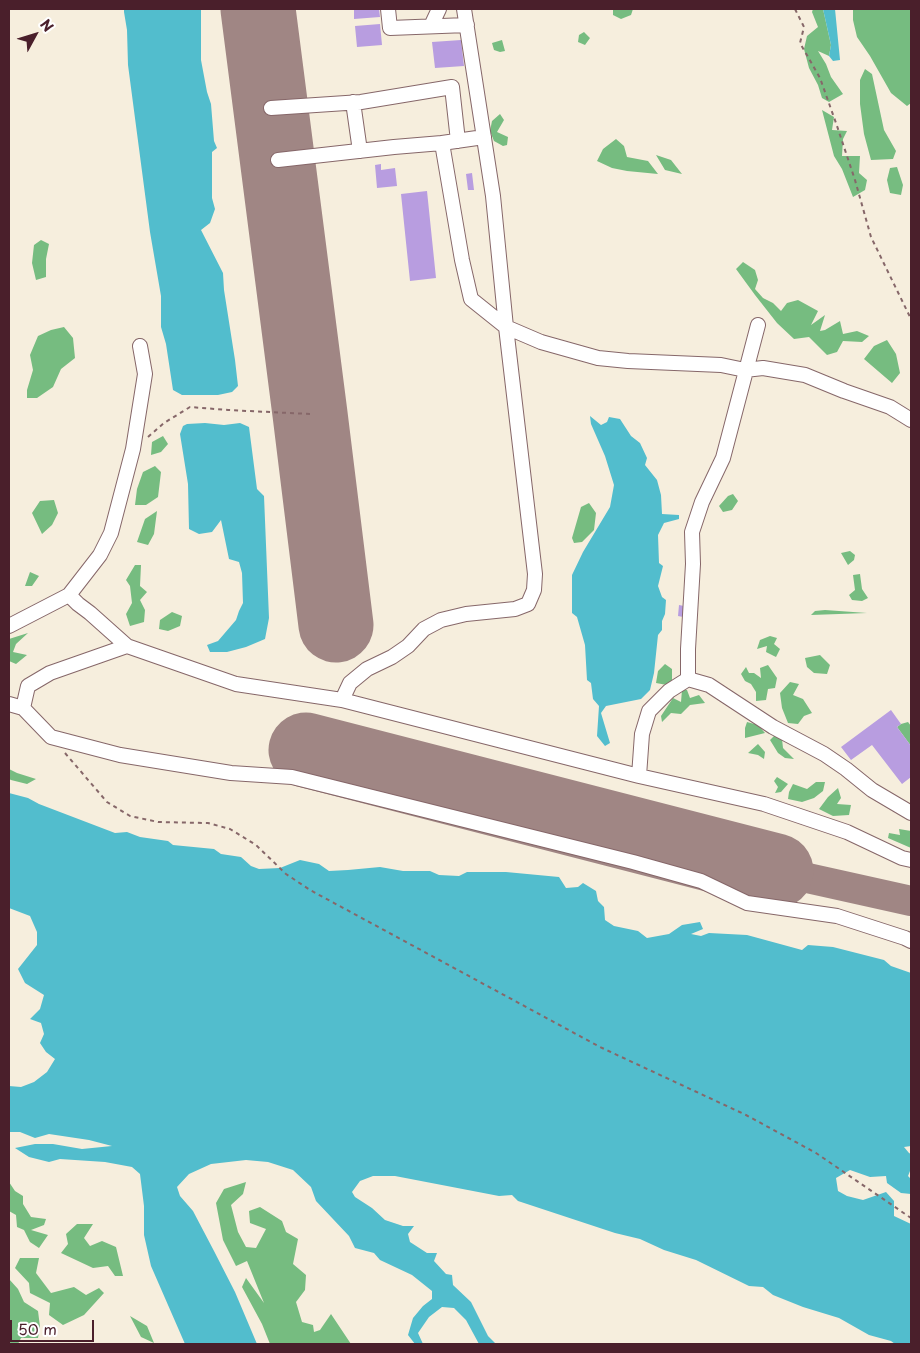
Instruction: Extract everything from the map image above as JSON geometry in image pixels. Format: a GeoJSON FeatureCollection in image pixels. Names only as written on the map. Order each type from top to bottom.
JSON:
{"type":"FeatureCollection","features":[{"type":"Feature","properties":{"kind":"lane"},"geometry":{"type":"LineString","coordinates":[[388,9],[390,28],[467,25]]}},
{"type":"Feature","properties":{"kind":"lane"},"geometry":{"type":"LineString","coordinates":[[431,26],[439,9]]}},
{"type":"Feature","properties":{"kind":"lane"},"geometry":{"type":"LineString","coordinates":[[342,700],[350,683],[367,669],[392,657],[408,646],[424,629],[441,620],[466,614],[515,609],[528,604],[534,590],[535,574],[506,328],[494,196],[464,9]]}},
{"type":"Feature","properties":{"kind":"lane"},"geometry":{"type":"LineString","coordinates":[[271,108],[352,102],[452,87],[458,141]]}},
{"type":"Feature","properties":{"kind":"lane"},"geometry":{"type":"LineString","coordinates":[[352,102],[360,151]]}},
{"type":"Feature","properties":{"kind":"lane"},"geometry":{"type":"LineString","coordinates":[[278,160],[484,137]]}},
{"type":"Feature","properties":{"kind":"lane"},"geometry":{"type":"LineString","coordinates":[[442,143],[462,260],[471,299],[506,328],[541,342],[598,358],[721,365],[746,370],[763,368],[805,375],[890,408],[911,420]]}},
{"type":"Feature","properties":{"kind":"lane"},"geometry":{"type":"LineString","coordinates":[[688,679],[693,564],[692,532],[702,502],[723,458],[758,325]]}},
{"type":"Feature","properties":{"kind":"lane"},"geometry":{"type":"LineString","coordinates":[[9,626],[69,595],[100,554],[111,533],[133,449],[144,374],[140,346]]}},
{"type":"Feature","properties":{"kind":"lane"},"geometry":{"type":"LineString","coordinates":[[69,595],[127,646],[236,684],[342,700],[639,776],[764,804],[847,832],[902,858],[911,860]]}},
{"type":"Feature","properties":{"kind":"lane"},"geometry":{"type":"LineString","coordinates":[[24,708],[28,686],[50,673],[127,646]]}},
{"type":"Feature","properties":{"kind":"lane"},"geometry":{"type":"LineString","coordinates":[[639,776],[642,734],[650,711],[669,690],[688,679],[708,685],[773,727],[824,754],[872,790],[911,813]]}},
{"type":"Feature","properties":{"kind":"lane"},"geometry":{"type":"LineString","coordinates":[[9,704],[24,708],[52,737],[120,755],[231,774],[292,777],[633,862],[701,881],[747,903],[837,916],[911,941]]}},
{"type":"Feature","properties":{"kind":"path"},"geometry":{"type":"LineString","coordinates":[[795,9],[804,27],[800,43],[820,78],[855,180],[871,237],[911,319]]}},
{"type":"Feature","properties":{"kind":"path"},"geometry":{"type":"LineString","coordinates":[[133,449],[164,423],[190,407],[310,414]]}},
{"type":"Feature","properties":{"kind":"path"},"geometry":{"type":"LineString","coordinates":[[52,737],[107,802],[130,816],[158,822],[208,823],[230,829],[256,845],[286,874],[310,890],[600,1047],[746,1115],[816,1153],[911,1218]]}},
{"type":"Feature","properties":{"kind":"green space"},"geometry":{"type":"Polygon","coordinates":[[[613,9],[633,9],[631,15],[621,19],[613,15],[613,9]]]}},
{"type":"Feature","properties":{"kind":"green space"},"geometry":{"type":"Polygon","coordinates":[[[813,9],[823,9],[831,45],[829,56],[818,51],[831,77],[843,94],[829,102],[822,98],[809,68],[804,49],[807,36],[818,27],[812,12],[813,9]]]}},
{"type":"Feature","properties":{"kind":"green space"},"geometry":{"type":"Polygon","coordinates":[[[853,9],[911,9],[911,103],[907,106],[891,93],[857,37],[853,20],[853,9]]]}},
{"type":"Feature","properties":{"kind":"green space"},"geometry":{"type":"Polygon","coordinates":[[[584,32],[590,38],[585,45],[578,42],[579,35],[584,32]]]}},
{"type":"Feature","properties":{"kind":"green space"},"geometry":{"type":"Polygon","coordinates":[[[502,40],[505,51],[494,50],[492,43],[502,40]]]}},
{"type":"Feature","properties":{"kind":"green space"},"geometry":{"type":"Polygon","coordinates":[[[865,69],[872,74],[884,130],[896,151],[893,159],[871,160],[864,134],[860,104],[860,80],[865,69]]]}},
{"type":"Feature","properties":{"kind":"green space"},"geometry":{"type":"Polygon","coordinates":[[[822,110],[834,117],[832,130],[847,131],[843,139],[842,156],[860,156],[859,173],[867,180],[865,190],[853,197],[842,169],[834,156],[822,110]]]}},
{"type":"Feature","properties":{"kind":"green space"},"geometry":{"type":"Polygon","coordinates":[[[500,114],[504,120],[497,132],[508,137],[507,145],[503,146],[494,141],[490,131],[492,121],[500,114]]]}},
{"type":"Feature","properties":{"kind":"green space"},"geometry":{"type":"Polygon","coordinates":[[[616,139],[624,146],[627,157],[648,161],[658,174],[612,168],[597,161],[603,149],[616,139]]]}},
{"type":"Feature","properties":{"kind":"green space"},"geometry":{"type":"Polygon","coordinates":[[[656,155],[671,160],[682,174],[665,170],[656,155]]]}},
{"type":"Feature","properties":{"kind":"green space"},"geometry":{"type":"Polygon","coordinates":[[[897,167],[903,185],[901,195],[890,193],[887,180],[890,168],[897,167]]]}},
{"type":"Feature","properties":{"kind":"green space"},"geometry":{"type":"Polygon","coordinates":[[[41,240],[49,244],[46,259],[46,277],[36,280],[32,263],[34,245],[41,240]]]}},
{"type":"Feature","properties":{"kind":"green space"},"geometry":{"type":"Polygon","coordinates":[[[743,262],[755,270],[758,280],[755,289],[763,298],[773,303],[781,311],[787,303],[798,300],[818,311],[811,325],[825,315],[820,331],[840,321],[843,334],[857,331],[869,336],[862,342],[843,341],[837,352],[827,355],[809,337],[794,339],[777,323],[736,269],[743,262]]]}},
{"type":"Feature","properties":{"kind":"green space"},"geometry":{"type":"Polygon","coordinates":[[[64,327],[73,338],[75,358],[61,369],[53,387],[37,398],[27,398],[27,390],[33,370],[30,355],[38,336],[64,327]]]}},
{"type":"Feature","properties":{"kind":"green space"},"geometry":{"type":"Polygon","coordinates":[[[887,340],[896,354],[900,373],[892,383],[864,359],[874,346],[887,340]]]}},
{"type":"Feature","properties":{"kind":"green space"},"geometry":{"type":"Polygon","coordinates":[[[163,436],[168,444],[161,452],[151,455],[152,442],[163,436]]]}},
{"type":"Feature","properties":{"kind":"green space"},"geometry":{"type":"Polygon","coordinates":[[[155,466],[161,472],[158,497],[146,505],[135,505],[137,489],[143,472],[155,466]]]}},
{"type":"Feature","properties":{"kind":"green space"},"geometry":{"type":"Polygon","coordinates":[[[733,494],[738,501],[732,510],[723,512],[719,506],[728,496],[733,494]]]}},
{"type":"Feature","properties":{"kind":"green space"},"geometry":{"type":"Polygon","coordinates":[[[54,500],[58,513],[52,525],[42,534],[32,513],[40,501],[54,500]]]}},
{"type":"Feature","properties":{"kind":"green space"},"geometry":{"type":"Polygon","coordinates":[[[589,503],[596,513],[594,530],[582,542],[574,543],[572,538],[581,507],[589,503]]]}},
{"type":"Feature","properties":{"kind":"green space"},"geometry":{"type":"Polygon","coordinates":[[[157,511],[154,534],[148,545],[137,542],[145,519],[157,511]]]}},
{"type":"Feature","properties":{"kind":"green space"},"geometry":{"type":"Polygon","coordinates":[[[850,551],[855,555],[854,560],[848,565],[841,553],[850,551]]]}},
{"type":"Feature","properties":{"kind":"green space"},"geometry":{"type":"Polygon","coordinates":[[[135,565],[141,565],[140,586],[147,592],[140,600],[145,610],[144,622],[130,626],[126,614],[132,603],[130,586],[126,580],[135,565]]]}},
{"type":"Feature","properties":{"kind":"green space"},"geometry":{"type":"Polygon","coordinates":[[[30,572],[39,576],[32,586],[25,586],[30,572]]]}},
{"type":"Feature","properties":{"kind":"green space"},"geometry":{"type":"Polygon","coordinates":[[[860,574],[862,589],[868,598],[862,601],[852,600],[849,595],[855,590],[853,575],[860,574]]]}},
{"type":"Feature","properties":{"kind":"green space"},"geometry":{"type":"Polygon","coordinates":[[[815,611],[867,613],[811,615],[815,611]]]}},
{"type":"Feature","properties":{"kind":"green space"},"geometry":{"type":"Polygon","coordinates":[[[172,612],[182,616],[180,626],[168,631],[159,629],[160,620],[172,612]]]}},
{"type":"Feature","properties":{"kind":"green space"},"geometry":{"type":"Polygon","coordinates":[[[28,633],[16,644],[13,652],[27,655],[16,664],[9,661],[9,639],[28,633]]]}},
{"type":"Feature","properties":{"kind":"green space"},"geometry":{"type":"Polygon","coordinates":[[[770,636],[777,638],[774,644],[780,649],[776,657],[766,652],[767,646],[757,649],[760,640],[770,636]]]}},
{"type":"Feature","properties":{"kind":"green space"},"geometry":{"type":"Polygon","coordinates":[[[820,655],[830,665],[827,674],[814,673],[807,667],[805,658],[820,655]]]}},
{"type":"Feature","properties":{"kind":"green space"},"geometry":{"type":"Polygon","coordinates":[[[665,664],[672,669],[672,680],[667,685],[656,683],[658,671],[665,664]]]}},
{"type":"Feature","properties":{"kind":"green space"},"geometry":{"type":"Polygon","coordinates":[[[768,665],[777,678],[775,688],[768,689],[766,700],[756,701],[756,692],[741,674],[746,667],[749,673],[754,673],[761,678],[760,668],[768,665]]]}},
{"type":"Feature","properties":{"kind":"green space"},"geometry":{"type":"Polygon","coordinates":[[[790,682],[799,684],[793,695],[803,699],[812,713],[804,716],[798,724],[788,723],[782,708],[780,693],[790,682]]]}},
{"type":"Feature","properties":{"kind":"green space"},"geometry":{"type":"Polygon","coordinates":[[[682,690],[687,690],[690,698],[699,695],[705,703],[690,705],[681,714],[671,713],[662,722],[661,716],[673,698],[681,702],[682,690]]]}},
{"type":"Feature","properties":{"kind":"green space"},"geometry":{"type":"Polygon","coordinates":[[[747,722],[758,725],[765,733],[745,738],[747,722]]]}},
{"type":"Feature","properties":{"kind":"green space"},"geometry":{"type":"Polygon","coordinates":[[[908,722],[911,726],[911,746],[897,727],[908,722]]]}},
{"type":"Feature","properties":{"kind":"green space"},"geometry":{"type":"Polygon","coordinates":[[[775,735],[782,739],[783,748],[794,759],[785,758],[778,753],[770,740],[775,735]]]}},
{"type":"Feature","properties":{"kind":"green space"},"geometry":{"type":"Polygon","coordinates":[[[758,744],[765,752],[764,759],[758,755],[748,753],[758,744]]]}},
{"type":"Feature","properties":{"kind":"green space"},"geometry":{"type":"Polygon","coordinates":[[[9,769],[36,779],[27,784],[11,780],[9,779],[9,769]]]}},
{"type":"Feature","properties":{"kind":"green space"},"geometry":{"type":"Polygon","coordinates":[[[777,777],[788,784],[781,792],[775,793],[778,787],[774,781],[777,777]]]}},
{"type":"Feature","properties":{"kind":"green space"},"geometry":{"type":"Polygon","coordinates":[[[816,782],[825,782],[823,791],[814,798],[802,802],[788,799],[793,784],[807,789],[816,782]]]}},
{"type":"Feature","properties":{"kind":"green space"},"geometry":{"type":"Polygon","coordinates":[[[838,788],[841,798],[837,804],[851,805],[849,815],[833,816],[819,809],[838,788]]]}},
{"type":"Feature","properties":{"kind":"green space"},"geometry":{"type":"Polygon","coordinates":[[[899,829],[911,831],[911,848],[888,838],[889,833],[900,835],[899,829]]]}},
{"type":"Feature","properties":{"kind":"green space"},"geometry":{"type":"Polygon","coordinates":[[[9,1182],[15,1191],[23,1196],[23,1204],[31,1217],[46,1219],[44,1225],[31,1230],[48,1235],[39,1248],[30,1242],[24,1230],[17,1227],[16,1215],[9,1211],[9,1182]]]}},
{"type":"Feature","properties":{"kind":"green space"},"geometry":{"type":"Polygon","coordinates":[[[246,1182],[243,1194],[231,1205],[238,1232],[246,1247],[256,1248],[266,1229],[250,1223],[249,1211],[260,1207],[282,1221],[286,1232],[298,1239],[293,1264],[306,1275],[305,1290],[296,1302],[302,1322],[313,1325],[314,1332],[320,1330],[331,1314],[351,1344],[270,1344],[262,1324],[242,1287],[246,1278],[264,1303],[247,1261],[236,1266],[223,1240],[216,1203],[224,1189],[246,1182]]]}},
{"type":"Feature","properties":{"kind":"green space"},"geometry":{"type":"Polygon","coordinates":[[[77,1224],[93,1224],[84,1238],[90,1246],[102,1241],[116,1247],[123,1276],[115,1276],[108,1266],[93,1268],[61,1253],[68,1244],[66,1234],[77,1224]]]}},
{"type":"Feature","properties":{"kind":"green space"},"geometry":{"type":"Polygon","coordinates":[[[20,1258],[39,1258],[36,1273],[51,1293],[74,1287],[86,1295],[99,1288],[104,1293],[84,1315],[63,1325],[49,1315],[50,1303],[30,1293],[29,1283],[15,1268],[20,1258]]]}},
{"type":"Feature","properties":{"kind":"green space"},"geometry":{"type":"Polygon","coordinates":[[[9,1279],[18,1289],[24,1302],[38,1311],[40,1327],[38,1338],[21,1338],[18,1344],[9,1344],[9,1279]]]}},
{"type":"Feature","properties":{"kind":"green space"},"geometry":{"type":"Polygon","coordinates":[[[130,1316],[147,1326],[154,1343],[141,1337],[130,1316]]]}},
{"type":"Feature","properties":{"kind":"water"},"geometry":{"type":"Polygon","coordinates":[[[124,9],[201,9],[201,60],[211,104],[214,141],[217,148],[212,152],[212,198],[215,209],[210,223],[201,230],[223,273],[238,386],[232,392],[218,395],[182,395],[173,390],[166,344],[161,327],[161,296],[150,232],[128,65],[124,9]]]}},
{"type":"Feature","properties":{"kind":"water"},"geometry":{"type":"Polygon","coordinates":[[[823,9],[835,9],[840,60],[833,61],[829,56],[831,45],[823,9]]]}},
{"type":"Feature","properties":{"kind":"water"},"geometry":{"type":"Polygon","coordinates":[[[590,416],[601,425],[607,422],[609,417],[620,419],[631,436],[640,443],[647,458],[645,465],[657,480],[661,495],[662,514],[679,515],[679,519],[664,523],[658,535],[659,563],[663,566],[658,586],[662,597],[666,600],[662,630],[658,635],[654,673],[650,690],[641,699],[606,706],[601,713],[610,743],[605,746],[597,736],[599,706],[593,699],[591,683],[587,680],[585,645],[577,617],[572,613],[572,575],[583,552],[610,507],[614,485],[605,456],[591,424],[590,416]]]}},
{"type":"Feature","properties":{"kind":"water"},"geometry":{"type":"Polygon","coordinates":[[[240,423],[249,427],[257,489],[264,496],[269,618],[265,639],[227,652],[210,652],[207,645],[218,641],[236,620],[243,603],[242,573],[239,562],[229,559],[221,520],[212,532],[199,534],[189,529],[188,484],[180,434],[183,426],[187,424],[224,425],[240,423]]]}},
{"type":"Feature","properties":{"kind":"water"},"geometry":{"type":"Polygon","coordinates":[[[9,793],[28,798],[115,833],[127,832],[140,837],[168,841],[173,845],[214,849],[221,854],[241,857],[251,866],[259,869],[280,868],[300,860],[319,864],[329,871],[380,867],[403,871],[430,871],[439,875],[459,876],[467,872],[506,872],[559,877],[566,888],[578,887],[583,883],[596,891],[598,901],[604,907],[605,920],[614,926],[638,931],[647,938],[669,934],[682,925],[700,922],[703,929],[691,934],[701,936],[709,933],[747,935],[802,950],[808,945],[833,947],[884,960],[891,966],[911,973],[911,1146],[904,1147],[911,1154],[911,1171],[908,1176],[911,1179],[911,1194],[901,1193],[887,1183],[886,1176],[870,1177],[850,1170],[836,1178],[838,1191],[847,1196],[863,1200],[886,1192],[894,1201],[894,1216],[911,1224],[911,1344],[895,1344],[891,1341],[869,1335],[839,1318],[773,1295],[763,1287],[749,1286],[696,1260],[664,1250],[640,1239],[615,1233],[518,1201],[512,1195],[499,1196],[395,1176],[373,1176],[360,1181],[352,1192],[355,1197],[372,1208],[385,1220],[403,1226],[414,1226],[408,1234],[410,1242],[427,1253],[437,1253],[434,1261],[446,1274],[452,1275],[453,1285],[471,1302],[488,1336],[496,1344],[479,1344],[466,1320],[454,1308],[442,1307],[429,1317],[418,1333],[423,1344],[415,1344],[408,1335],[413,1318],[432,1299],[432,1291],[412,1275],[380,1260],[374,1253],[355,1248],[349,1236],[316,1201],[311,1187],[293,1170],[268,1162],[246,1160],[211,1164],[189,1174],[177,1187],[180,1196],[193,1211],[235,1292],[257,1344],[185,1344],[151,1266],[144,1235],[144,1206],[140,1174],[132,1167],[105,1162],[60,1159],[49,1162],[29,1157],[15,1148],[35,1144],[53,1144],[82,1149],[112,1146],[89,1140],[49,1134],[35,1138],[20,1132],[9,1132],[9,1086],[21,1087],[34,1082],[47,1072],[55,1059],[46,1052],[40,1043],[44,1034],[41,1023],[30,1019],[40,1009],[44,995],[25,983],[18,969],[37,945],[37,932],[30,916],[9,908],[9,793]]]}},
{"type":"Feature","properties":{"kind":"building"},"geometry":{"type":"Polygon","coordinates":[[[354,9],[379,9],[380,17],[354,19],[354,9]]]}},
{"type":"Feature","properties":{"kind":"building"},"geometry":{"type":"Polygon","coordinates":[[[380,24],[382,45],[357,47],[355,26],[380,24]]]}},
{"type":"Feature","properties":{"kind":"building"},"geometry":{"type":"Polygon","coordinates":[[[461,40],[464,66],[435,68],[432,42],[461,40]]]}},
{"type":"Feature","properties":{"kind":"building"},"geometry":{"type":"Polygon","coordinates":[[[381,164],[381,170],[395,168],[397,186],[377,188],[375,165],[381,164]]]}},
{"type":"Feature","properties":{"kind":"building"},"geometry":{"type":"Polygon","coordinates":[[[472,173],[474,190],[468,190],[466,174],[472,173]]]}},
{"type":"Feature","properties":{"kind":"building"},"geometry":{"type":"Polygon","coordinates":[[[427,191],[436,278],[410,281],[401,194],[427,191]]]}},
{"type":"Feature","properties":{"kind":"building"},"geometry":{"type":"Polygon","coordinates":[[[679,605],[684,606],[683,617],[678,616],[679,605]]]}},
{"type":"Feature","properties":{"kind":"building"},"geometry":{"type":"Polygon","coordinates":[[[891,710],[901,724],[897,727],[911,746],[911,777],[902,784],[872,745],[851,760],[841,747],[891,710]]]}},
{"type":"Feature","properties":{"kind":"taxiway"},"geometry":{"type":"LineString","coordinates":[[776,871],[911,901]]}},
{"type":"Feature","properties":{"kind":"runway"},"geometry":{"type":"LineString","coordinates":[[258,9],[336,625]]}},
{"type":"Feature","properties":{"kind":"runway"},"geometry":{"type":"LineString","coordinates":[[306,750],[776,871]]}}]}
